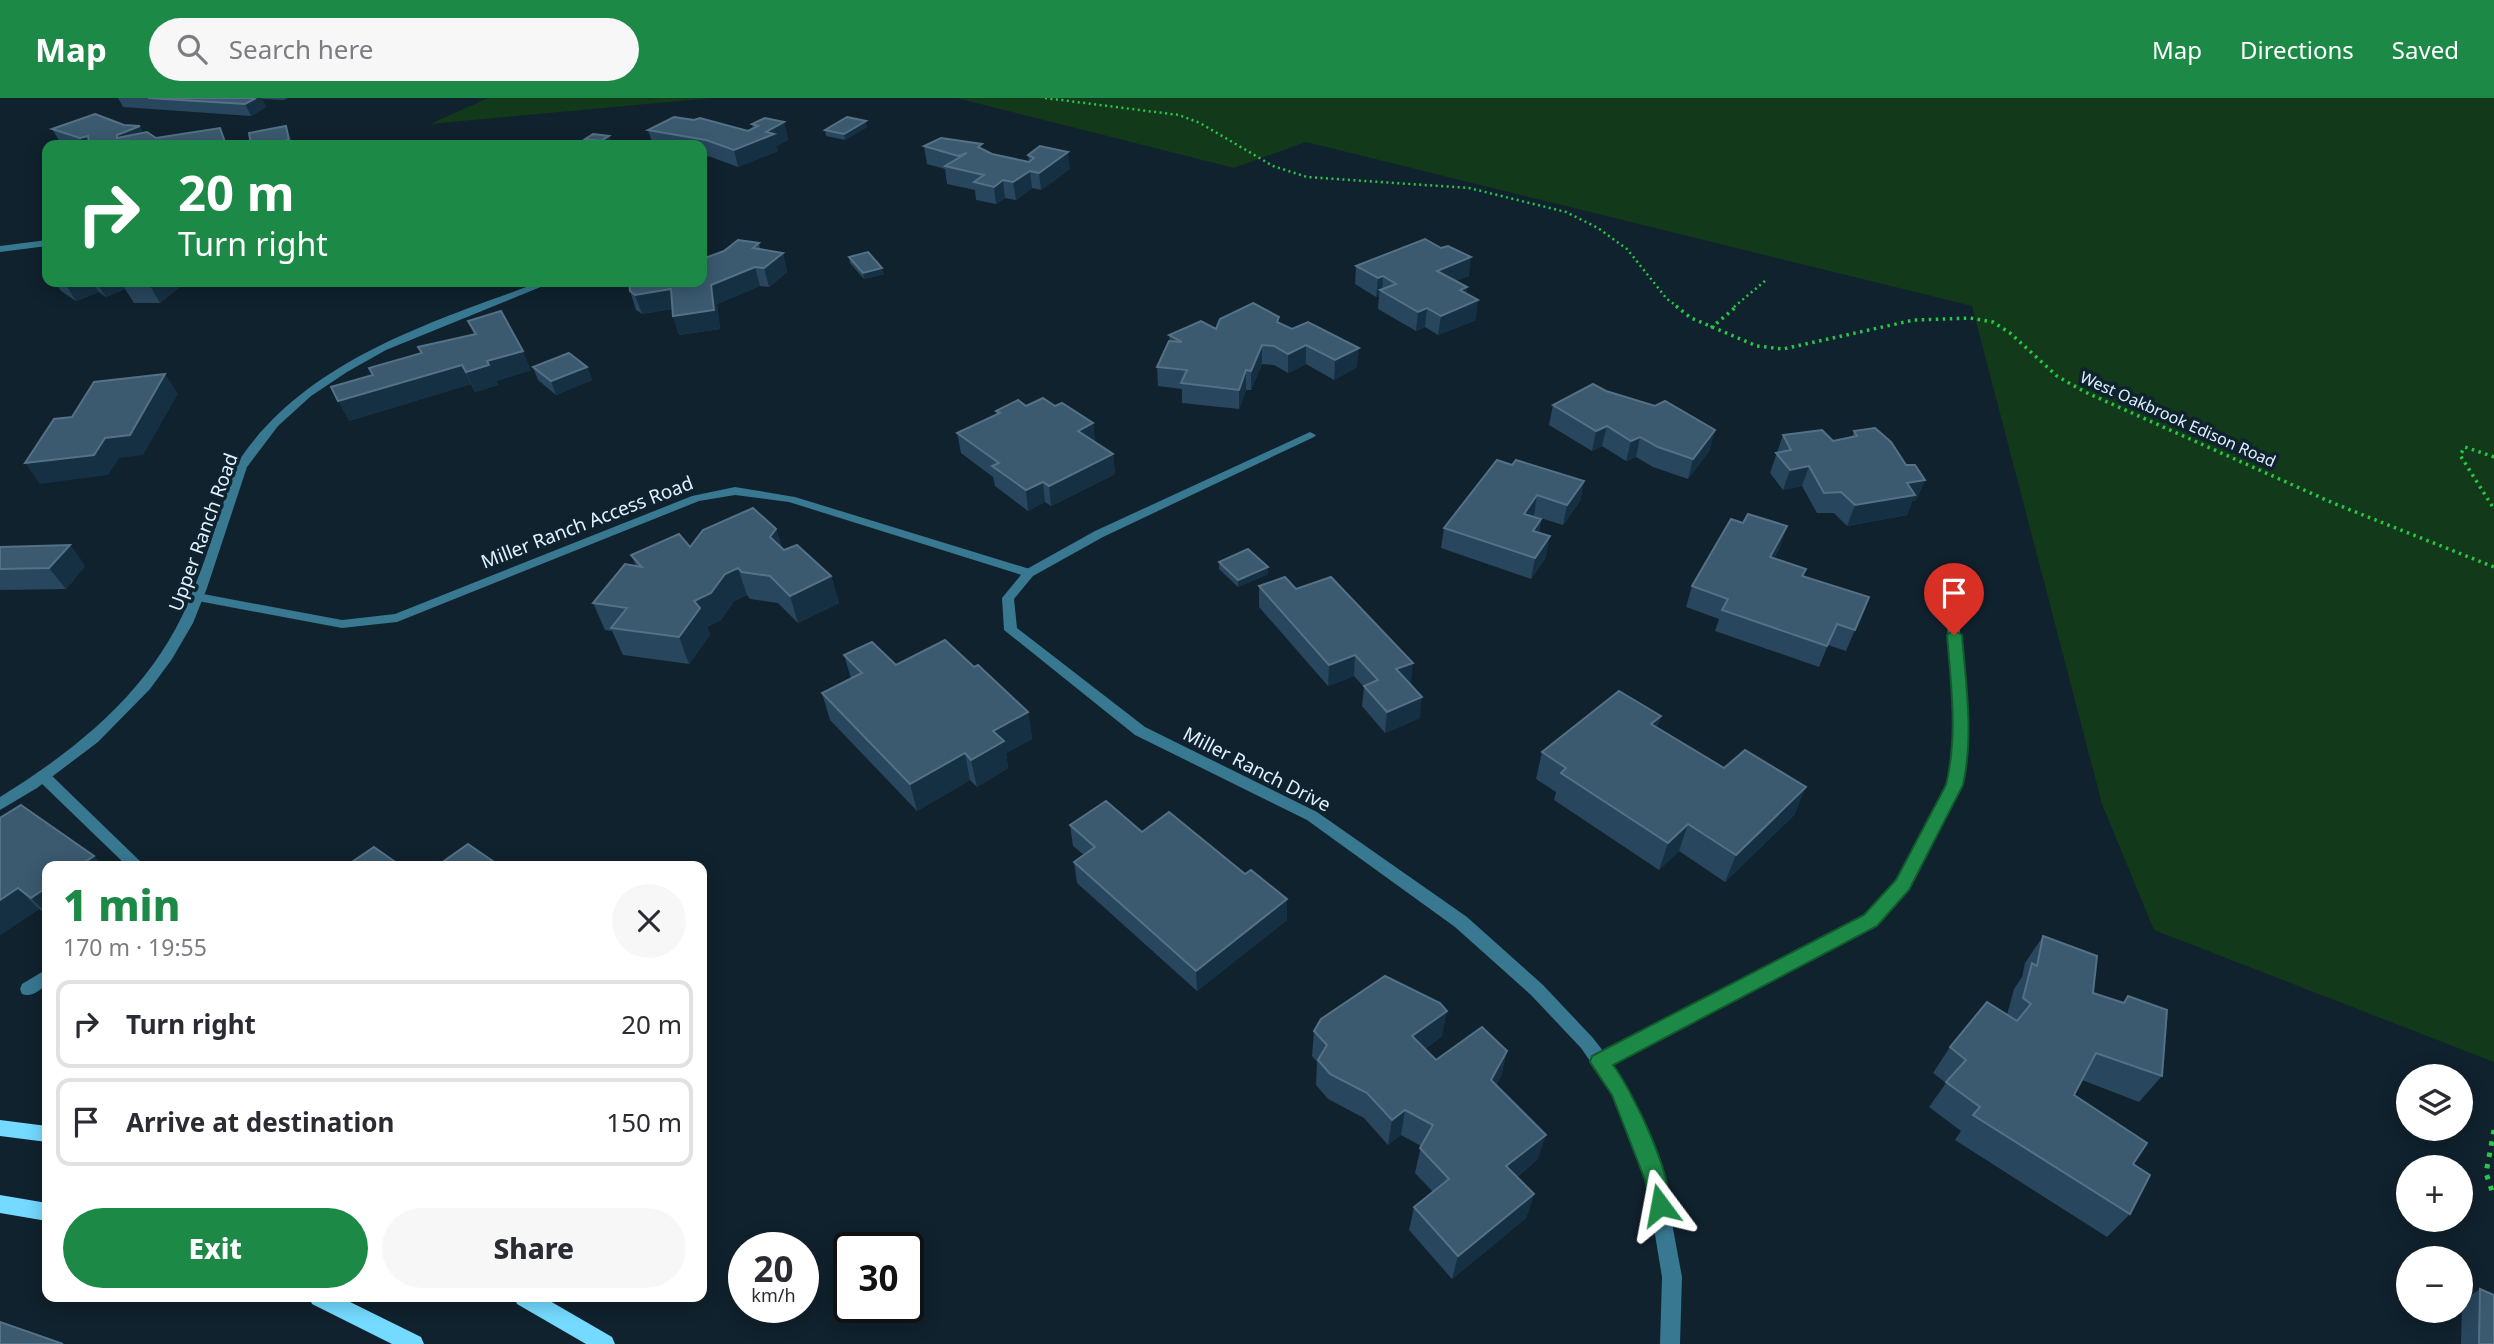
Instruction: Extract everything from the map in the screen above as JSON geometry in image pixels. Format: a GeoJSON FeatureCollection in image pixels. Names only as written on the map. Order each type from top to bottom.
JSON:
{"type":"FeatureCollection","features":[{"type":"Feature","properties":{"kind":"main road"},"geometry":{"type":"LineString","coordinates":[[0,1128],[42,1133]]}},
{"type":"Feature","properties":{"kind":"main road"},"geometry":{"type":"LineString","coordinates":[[0,1204],[42,1211]]}},
{"type":"Feature","properties":{"kind":"main road"},"geometry":{"type":"LineString","coordinates":[[329,1302],[414,1344]]}},
{"type":"Feature","properties":{"kind":"main road"},"geometry":{"type":"LineString","coordinates":[[533,1302],[605,1344]]}},
{"type":"Feature","properties":{"kind":"street"},"geometry":{"type":"LineString","coordinates":[[0,249],[42,244]]}},
{"type":"Feature","properties":{"kind":"street","name":"Upper Ranch Road"},"geometry":{"type":"LineString","coordinates":[[0,804],[43,776],[118,717],[149,684],[186,628],[244,460],[272,426],[306,392],[405,337],[535,287]]}},
{"type":"Feature","properties":{"kind":"street","name":"Miller Ranch Drive"},"geometry":{"type":"LineString","coordinates":[[1310,435],[1099,534],[1029,573],[1008,598],[1010,630],[1140,731],[1312,816],[1461,922],[1537,990],[1587,1043],[1620,1090],[1655,1180],[1672,1277],[1670,1344]]}},
{"type":"Feature","properties":{"kind":"street","name":"Miller Ranch Access Road"},"geometry":{"type":"LineString","coordinates":[[198,597],[342,624],[397,618],[696,498],[735,491],[791,499],[1029,573]]}},
{"type":"Feature","properties":{"kind":"street"},"geometry":{"type":"LineString","coordinates":[[1600,1062],[1871,920],[1903,885],[1954,785],[1958,769],[1960,709],[1952,610]]}},
{"type":"Feature","properties":{"kind":"street"},"geometry":{"type":"LineString","coordinates":[[43,776],[132,861]]}},
{"type":"Feature","properties":{"kind":"street"},"geometry":{"type":"LineString","coordinates":[[28,989],[42,979]]}},
{"type":"Feature","properties":{"kind":"path","name":"West Oakbrook Edison Road"},"geometry":{"type":"LineString","coordinates":[[1045,98],[1099,107],[1179,115],[1200,123],[1273,166],[1307,177],[1469,188],[1566,212],[1598,228],[1627,249],[1667,299],[1691,318],[1757,346],[1783,349],[1913,320],[1945,317],[1993,322],[2010,333],[2057,376],[2085,392],[2356,513],[2494,567]]}},
{"type":"Feature","properties":{"kind":"path"},"geometry":{"type":"LineString","coordinates":[[1711,328],[1766,280]]}},
{"type":"Feature","properties":{"kind":"path"},"geometry":{"type":"LineString","coordinates":[[2494,457],[2465,447],[2460,454],[2494,509]]}},
{"type":"Feature","properties":{"kind":"path"},"geometry":{"type":"LineString","coordinates":[[2494,1130],[2486,1163],[2490,1192],[2494,1197]]}},
{"type":"Feature","properties":{"kind":"green space"},"geometry":{"type":"Polygon","coordinates":[[[488,98],[712,98],[430,124],[488,98]]]}},
{"type":"Feature","properties":{"kind":"green space"},"geometry":{"type":"Polygon","coordinates":[[[957,98],[2494,98],[2494,1062],[2154,930],[2102,804],[1972,306],[1306,142],[1234,168],[957,98]]]}},
{"type":"Feature","properties":{"kind":"building"},"geometry":{"type":"Polygon","coordinates":[[[148,98],[256,98],[245,104],[148,98]]]}},
{"type":"Feature","properties":{"kind":"building"},"geometry":{"type":"Polygon","coordinates":[[[95,114],[124,125],[140,126],[117,135],[117,138],[147,132],[156,138],[220,128],[224,140],[89,140],[88,136],[80,138],[52,129],[95,114]]]}},
{"type":"Feature","properties":{"kind":"building"},"geometry":{"type":"Polygon","coordinates":[[[674,117],[694,120],[700,118],[748,131],[758,126],[752,124],[765,118],[784,122],[766,132],[774,134],[734,150],[707,140],[648,130],[674,117]]]}},
{"type":"Feature","properties":{"kind":"building"},"geometry":{"type":"Polygon","coordinates":[[[847,117],[866,121],[844,134],[825,130],[847,117]]]}},
{"type":"Feature","properties":{"kind":"building"},"geometry":{"type":"Polygon","coordinates":[[[286,126],[289,140],[250,140],[249,133],[286,126]]]}},
{"type":"Feature","properties":{"kind":"building"},"geometry":{"type":"Polygon","coordinates":[[[593,134],[609,136],[603,140],[585,139],[593,134]]]}},
{"type":"Feature","properties":{"kind":"building"},"geometry":{"type":"Polygon","coordinates":[[[941,138],[982,144],[978,147],[992,154],[1029,162],[1034,158],[1028,155],[1040,146],[1068,152],[1039,173],[1030,171],[1013,182],[1003,180],[994,187],[974,182],[984,175],[945,166],[967,153],[958,156],[924,146],[941,138]]]}},
{"type":"Feature","properties":{"kind":"building"},"geometry":{"type":"Polygon","coordinates":[[[1425,239],[1441,248],[1448,246],[1471,257],[1437,271],[1467,287],[1460,290],[1478,300],[1441,316],[1427,308],[1418,312],[1380,290],[1396,284],[1356,266],[1425,239]]]}},
{"type":"Feature","properties":{"kind":"building"},"geometry":{"type":"Polygon","coordinates":[[[738,240],[759,243],[753,248],[783,253],[764,268],[755,267],[711,285],[714,310],[673,316],[671,289],[635,295],[630,291],[630,287],[707,287],[707,257],[724,251],[738,240]]]}},
{"type":"Feature","properties":{"kind":"building"},"geometry":{"type":"Polygon","coordinates":[[[868,252],[882,268],[863,273],[849,257],[868,252]]]}},
{"type":"Feature","properties":{"kind":"building"},"geometry":{"type":"Polygon","coordinates":[[[1253,303],[1279,317],[1277,322],[1292,329],[1308,322],[1359,348],[1335,360],[1306,345],[1288,354],[1274,346],[1262,345],[1251,371],[1246,370],[1239,390],[1181,383],[1187,370],[1157,367],[1169,341],[1182,342],[1169,335],[1201,321],[1216,329],[1220,319],[1253,303]]]}},
{"type":"Feature","properties":{"kind":"building"},"geometry":{"type":"Polygon","coordinates":[[[501,311],[523,351],[487,361],[489,365],[466,372],[462,365],[338,401],[331,387],[373,375],[369,368],[422,353],[418,347],[476,334],[468,321],[501,311]]]}},
{"type":"Feature","properties":{"kind":"building"},"geometry":{"type":"Polygon","coordinates":[[[569,353],[587,367],[551,381],[533,367],[569,353]]]}},
{"type":"Feature","properties":{"kind":"building"},"geometry":{"type":"Polygon","coordinates":[[[165,374],[130,435],[105,438],[94,455],[25,463],[54,419],[72,417],[94,382],[165,374]]]}},
{"type":"Feature","properties":{"kind":"building"},"geometry":{"type":"Polygon","coordinates":[[[1593,384],[1606,391],[1655,406],[1665,401],[1715,430],[1693,459],[1658,447],[1640,437],[1631,441],[1607,426],[1596,431],[1553,405],[1593,384]]]}},
{"type":"Feature","properties":{"kind":"building"},"geometry":{"type":"Polygon","coordinates":[[[1043,398],[1055,406],[1062,403],[1093,423],[1078,431],[1113,454],[1049,486],[1043,482],[1026,490],[992,466],[999,463],[957,433],[1000,413],[996,411],[1018,400],[1026,406],[1043,398]]]}},
{"type":"Feature","properties":{"kind":"building"},"geometry":{"type":"Polygon","coordinates":[[[1875,428],[1891,442],[1906,465],[1915,465],[1925,480],[1907,483],[1915,495],[1855,505],[1841,492],[1824,493],[1809,466],[1790,470],[1776,453],[1791,450],[1783,435],[1822,430],[1833,441],[1857,436],[1854,431],[1875,428]]]}},
{"type":"Feature","properties":{"kind":"building"},"geometry":{"type":"Polygon","coordinates":[[[1497,460],[1512,465],[1516,460],[1584,481],[1567,505],[1537,495],[1524,514],[1541,519],[1533,531],[1550,536],[1535,558],[1444,528],[1497,460]]]}},
{"type":"Feature","properties":{"kind":"building"},"geometry":{"type":"Polygon","coordinates":[[[753,508],[776,529],[770,537],[784,550],[797,545],[831,576],[790,596],[770,576],[742,572],[738,568],[725,574],[711,593],[694,601],[700,608],[679,637],[611,628],[627,608],[593,603],[625,564],[642,567],[631,555],[679,534],[690,547],[703,530],[753,508]]]}},
{"type":"Feature","properties":{"kind":"building"},"geometry":{"type":"Polygon","coordinates":[[[1748,514],[1787,526],[1770,557],[1806,569],[1802,576],[1869,597],[1855,630],[1837,624],[1827,646],[1722,610],[1728,599],[1692,586],[1731,519],[1743,523],[1748,514]]]}},
{"type":"Feature","properties":{"kind":"building"},"geometry":{"type":"Polygon","coordinates":[[[70,545],[49,568],[0,569],[0,547],[70,545]]]}},
{"type":"Feature","properties":{"kind":"building"},"geometry":{"type":"Polygon","coordinates":[[[1248,549],[1268,567],[1238,580],[1219,562],[1248,549]]]}},
{"type":"Feature","properties":{"kind":"building"},"geometry":{"type":"Polygon","coordinates":[[[1285,577],[1296,589],[1331,577],[1413,663],[1396,669],[1422,697],[1387,712],[1364,686],[1378,680],[1355,655],[1329,665],[1259,586],[1285,577]]]}},
{"type":"Feature","properties":{"kind":"building"},"geometry":{"type":"Polygon","coordinates":[[[945,640],[974,667],[978,665],[1028,712],[993,731],[1004,741],[971,760],[965,753],[910,784],[822,693],[862,673],[844,655],[872,642],[896,665],[945,640]]]}},
{"type":"Feature","properties":{"kind":"building"},"geometry":{"type":"Polygon","coordinates":[[[1619,691],[1661,716],[1651,724],[1724,768],[1745,750],[1806,787],[1736,855],[1688,824],[1668,843],[1561,773],[1566,768],[1542,752],[1619,691]]]}},
{"type":"Feature","properties":{"kind":"building"},"geometry":{"type":"Polygon","coordinates":[[[1106,801],[1142,832],[1169,812],[1245,874],[1251,870],[1287,899],[1196,971],[1074,862],[1095,847],[1070,825],[1106,801]]]}},
{"type":"Feature","properties":{"kind":"building"},"geometry":{"type":"Polygon","coordinates":[[[21,805],[94,856],[86,861],[42,861],[42,890],[31,898],[18,888],[0,900],[0,818],[21,805]]]}},
{"type":"Feature","properties":{"kind":"building"},"geometry":{"type":"Polygon","coordinates":[[[468,844],[493,861],[444,861],[468,844]]]}},
{"type":"Feature","properties":{"kind":"building"},"geometry":{"type":"Polygon","coordinates":[[[374,847],[394,861],[353,861],[374,847]]]}},
{"type":"Feature","properties":{"kind":"building"},"geometry":{"type":"Polygon","coordinates":[[[2043,936],[2097,956],[2093,993],[2124,1003],[2128,996],[2167,1010],[2162,1076],[2096,1053],[2074,1095],[2147,1143],[2133,1164],[2150,1175],[2130,1214],[1973,1115],[1980,1107],[1946,1082],[1966,1060],[1950,1047],[1987,1002],[2017,1021],[2031,1004],[2023,998],[2032,963],[2037,966],[2043,936]]]}},
{"type":"Feature","properties":{"kind":"building"},"geometry":{"type":"Polygon","coordinates":[[[1385,976],[1440,1003],[1447,1011],[1412,1036],[1436,1060],[1482,1027],[1507,1051],[1491,1080],[1546,1135],[1506,1166],[1534,1194],[1458,1256],[1414,1207],[1449,1179],[1420,1148],[1433,1125],[1405,1110],[1392,1120],[1367,1093],[1330,1074],[1318,1060],[1327,1045],[1314,1031],[1321,1019],[1385,976]]]}},
{"type":"Feature","properties":{"kind":"building"},"geometry":{"type":"Polygon","coordinates":[[[2480,1289],[2494,1295],[2494,1344],[2479,1344],[2480,1289]]]}},
{"type":"Feature","properties":{"kind":"building"},"geometry":{"type":"Polygon","coordinates":[[[0,1322],[63,1344],[0,1344],[0,1322]]]}},
{"type":"Feature","properties":{"kind":"route"},"geometry":{"type":"LineString","coordinates":[[1660,1205],[1655,1180],[1620,1090],[1600,1062],[1871,920],[1903,885],[1954,785],[1958,769],[1961,751],[1960,709],[1954,635]]}}]}
